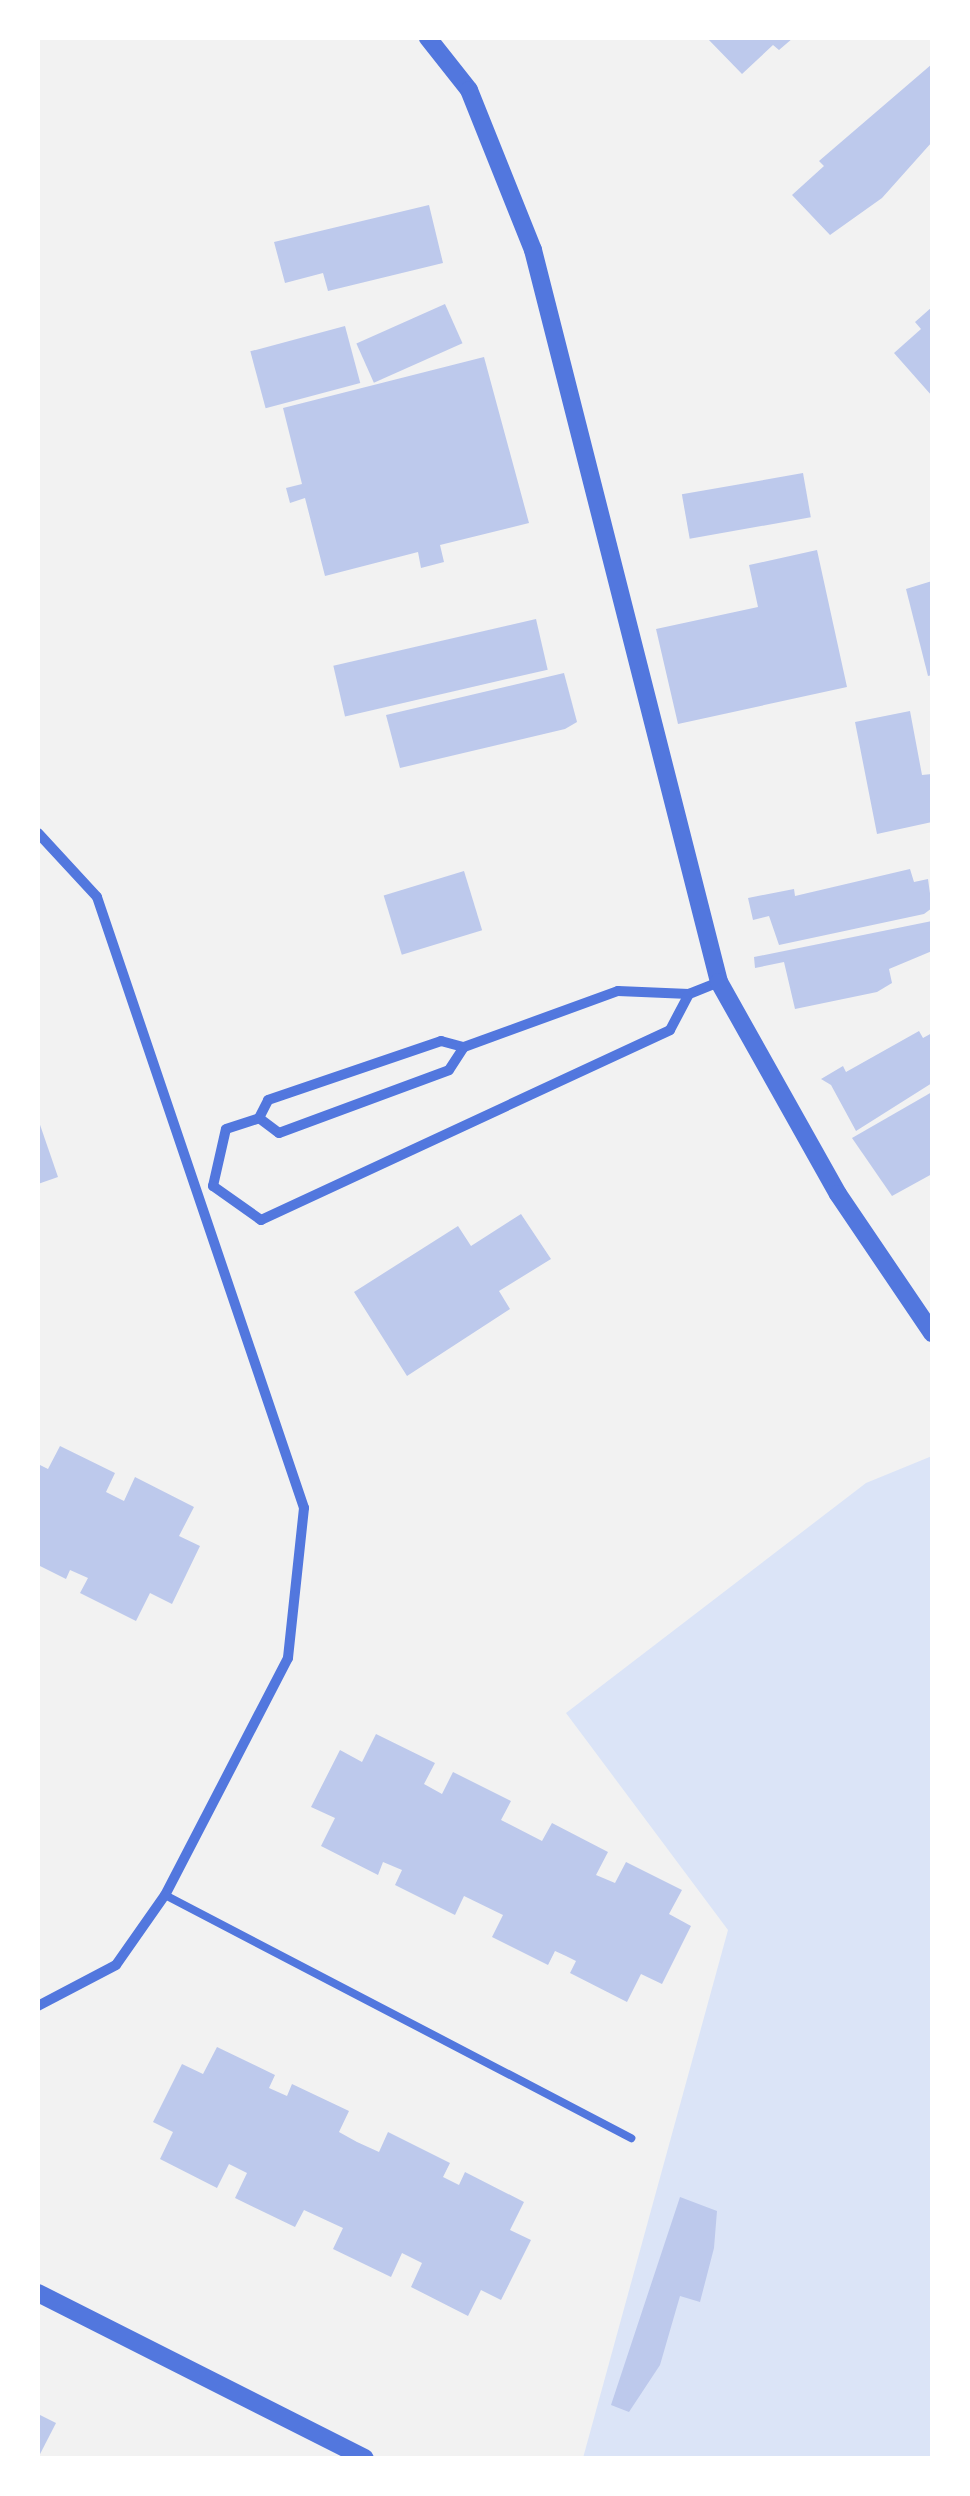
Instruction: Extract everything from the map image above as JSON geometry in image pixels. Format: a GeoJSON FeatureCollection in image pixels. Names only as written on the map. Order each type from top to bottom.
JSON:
{"type":"FeatureCollection","features":[{"type":"Feature","properties":{"kind":"street"},"geometry":{"type":"LineString","coordinates":[[428,38],[469,90],[534,250],[720,982],[838,1194],[932,1333]]}},
{"type":"Feature","properties":{"kind":"street"},"geometry":{"type":"LineString","coordinates":[[38,833],[96,897],[304,1508],[288,1658],[165,1895],[116,1964],[38,2006]]}},
{"type":"Feature","properties":{"kind":"street"},"geometry":{"type":"LineString","coordinates":[[213,1186],[226,1129],[259,1118],[268,1100],[441,1042],[464,1047],[618,991],[689,994],[720,982]]}},
{"type":"Feature","properties":{"kind":"street"},"geometry":{"type":"LineString","coordinates":[[213,1186],[262,1220],[670,1030],[689,994]]}},
{"type":"Feature","properties":{"kind":"street"},"geometry":{"type":"LineString","coordinates":[[259,1118],[279,1133],[449,1070],[464,1047]]}},
{"type":"Feature","properties":{"kind":"street"},"geometry":{"type":"LineString","coordinates":[[196,1191],[213,1186]]}},
{"type":"Feature","properties":{"kind":"street"},"geometry":{"type":"LineString","coordinates":[[38,2293],[364,2458]]}},
{"type":"Feature","properties":{"kind":"lane"},"geometry":{"type":"LineString","coordinates":[[165,1895],[632,2138]]}},
{"type":"Feature","properties":{"kind":"shaded area"},"geometry":{"type":"Polygon","coordinates":[[[932,1456],[932,2458],[583,2458],[728,1930],[566,1713],[866,1483],[932,1456]]]}},
{"type":"Feature","properties":{"kind":"building"},"geometry":{"type":"Polygon","coordinates":[[[707,38],[793,38],[779,50],[773,45],[742,74],[707,38]]]}},
{"type":"Feature","properties":{"kind":"building"},"geometry":{"type":"Polygon","coordinates":[[[932,64],[932,142],[882,198],[830,235],[792,195],[824,166],[819,161],[932,64]]]}},
{"type":"Feature","properties":{"kind":"building"},"geometry":{"type":"Polygon","coordinates":[[[429,205],[443,263],[328,291],[323,273],[285,283],[274,242],[429,205]]]}},
{"type":"Feature","properties":{"kind":"building"},"geometry":{"type":"Polygon","coordinates":[[[445,304],[462,343],[374,383],[356,343],[445,304]]]}},
{"type":"Feature","properties":{"kind":"building"},"geometry":{"type":"Polygon","coordinates":[[[932,307],[932,396],[894,353],[921,329],[915,322],[932,307]]]}},
{"type":"Feature","properties":{"kind":"building"},"geometry":{"type":"Polygon","coordinates":[[[345,326],[360,383],[266,408],[250,351],[345,326]]]}},
{"type":"Feature","properties":{"kind":"building"},"geometry":{"type":"Polygon","coordinates":[[[484,357],[529,523],[440,545],[444,562],[421,568],[418,552],[325,576],[305,498],[290,503],[286,488],[302,484],[283,408],[484,357]]]}},
{"type":"Feature","properties":{"kind":"building"},"geometry":{"type":"Polygon","coordinates":[[[803,473],[811,517],[690,539],[682,494],[803,473]]]}},
{"type":"Feature","properties":{"kind":"building"},"geometry":{"type":"Polygon","coordinates":[[[817,550],[847,687],[678,724],[656,629],[758,607],[749,565],[817,550]]]}},
{"type":"Feature","properties":{"kind":"building"},"geometry":{"type":"Polygon","coordinates":[[[932,581],[932,675],[928,676],[906,589],[932,581]]]}},
{"type":"Feature","properties":{"kind":"building"},"geometry":{"type":"Polygon","coordinates":[[[536,619],[548,670],[345,716],[333,666],[536,619]]]}},
{"type":"Feature","properties":{"kind":"building"},"geometry":{"type":"Polygon","coordinates":[[[564,673],[577,722],[565,729],[400,768],[386,715],[564,673]]]}},
{"type":"Feature","properties":{"kind":"building"},"geometry":{"type":"Polygon","coordinates":[[[910,711],[922,775],[932,774],[932,822],[877,834],[855,722],[910,711]]]}},
{"type":"Feature","properties":{"kind":"building"},"geometry":{"type":"Polygon","coordinates":[[[910,869],[914,882],[928,879],[932,908],[924,914],[779,945],[769,916],[753,920],[748,898],[794,889],[795,896],[910,869]]]}},
{"type":"Feature","properties":{"kind":"building"},"geometry":{"type":"Polygon","coordinates":[[[464,871],[482,930],[402,955],[384,896],[464,871]]]}},
{"type":"Feature","properties":{"kind":"building"},"geometry":{"type":"Polygon","coordinates":[[[932,921],[932,951],[889,969],[892,983],[877,992],[795,1009],[784,962],[755,968],[754,957],[932,921]]]}},
{"type":"Feature","properties":{"kind":"building"},"geometry":{"type":"Polygon","coordinates":[[[919,1031],[923,1038],[932,1033],[932,1083],[856,1131],[831,1085],[821,1079],[843,1066],[846,1072],[919,1031]]]}},
{"type":"Feature","properties":{"kind":"building"},"geometry":{"type":"Polygon","coordinates":[[[932,1092],[932,1174],[892,1196],[852,1138],[932,1092]]]}},
{"type":"Feature","properties":{"kind":"building"},"geometry":{"type":"Polygon","coordinates":[[[38,1119],[58,1177],[38,1184],[38,1119]]]}},
{"type":"Feature","properties":{"kind":"building"},"geometry":{"type":"Polygon","coordinates":[[[521,1214],[551,1259],[499,1291],[510,1309],[407,1376],[354,1292],[458,1226],[471,1246],[521,1214]]]}},
{"type":"Feature","properties":{"kind":"building"},"geometry":{"type":"Polygon","coordinates":[[[60,1446],[115,1473],[106,1492],[124,1501],[135,1477],[194,1507],[179,1536],[200,1546],[172,1604],[150,1593],[136,1621],[80,1593],[88,1578],[70,1570],[66,1579],[38,1565],[38,1464],[48,1469],[60,1446]]]}},
{"type":"Feature","properties":{"kind":"building"},"geometry":{"type":"Polygon","coordinates":[[[376,1734],[435,1763],[424,1784],[442,1794],[453,1772],[511,1801],[501,1820],[542,1841],[552,1823],[608,1852],[596,1875],[615,1883],[626,1862],[682,1890],[669,1914],[691,1926],[662,1984],[641,1974],[627,2002],[570,1973],[576,1961],[566,1956],[555,1951],[548,1965],[492,1937],[503,1915],[464,1896],[455,1915],[395,1885],[402,1870],[383,1862],[378,1875],[321,1846],[335,1818],[311,1807],[340,1750],[362,1762],[376,1734]]]}},
{"type":"Feature","properties":{"kind":"building"},"geometry":{"type":"Polygon","coordinates":[[[217,2047],[275,2075],[269,2088],[287,2096],[292,2084],[349,2111],[339,2132],[357,2142],[379,2152],[388,2132],[450,2163],[443,2177],[459,2185],[465,2172],[524,2202],[510,2230],[531,2240],[501,2300],[481,2290],[468,2316],[411,2287],[422,2263],[402,2253],[391,2277],[333,2249],[343,2228],[304,2210],[295,2227],[235,2198],[247,2173],[229,2164],[217,2188],[160,2159],[173,2132],[153,2122],[182,2064],[203,2074],[217,2047]]]}},
{"type":"Feature","properties":{"kind":"building"},"geometry":{"type":"Polygon","coordinates":[[[680,2197],[717,2211],[714,2248],[700,2302],[680,2296],[660,2365],[629,2412],[611,2405],[680,2197]]]}},
{"type":"Feature","properties":{"kind":"building"},"geometry":{"type":"Polygon","coordinates":[[[38,2414],[56,2423],[38,2458],[38,2414]]]}}]}
